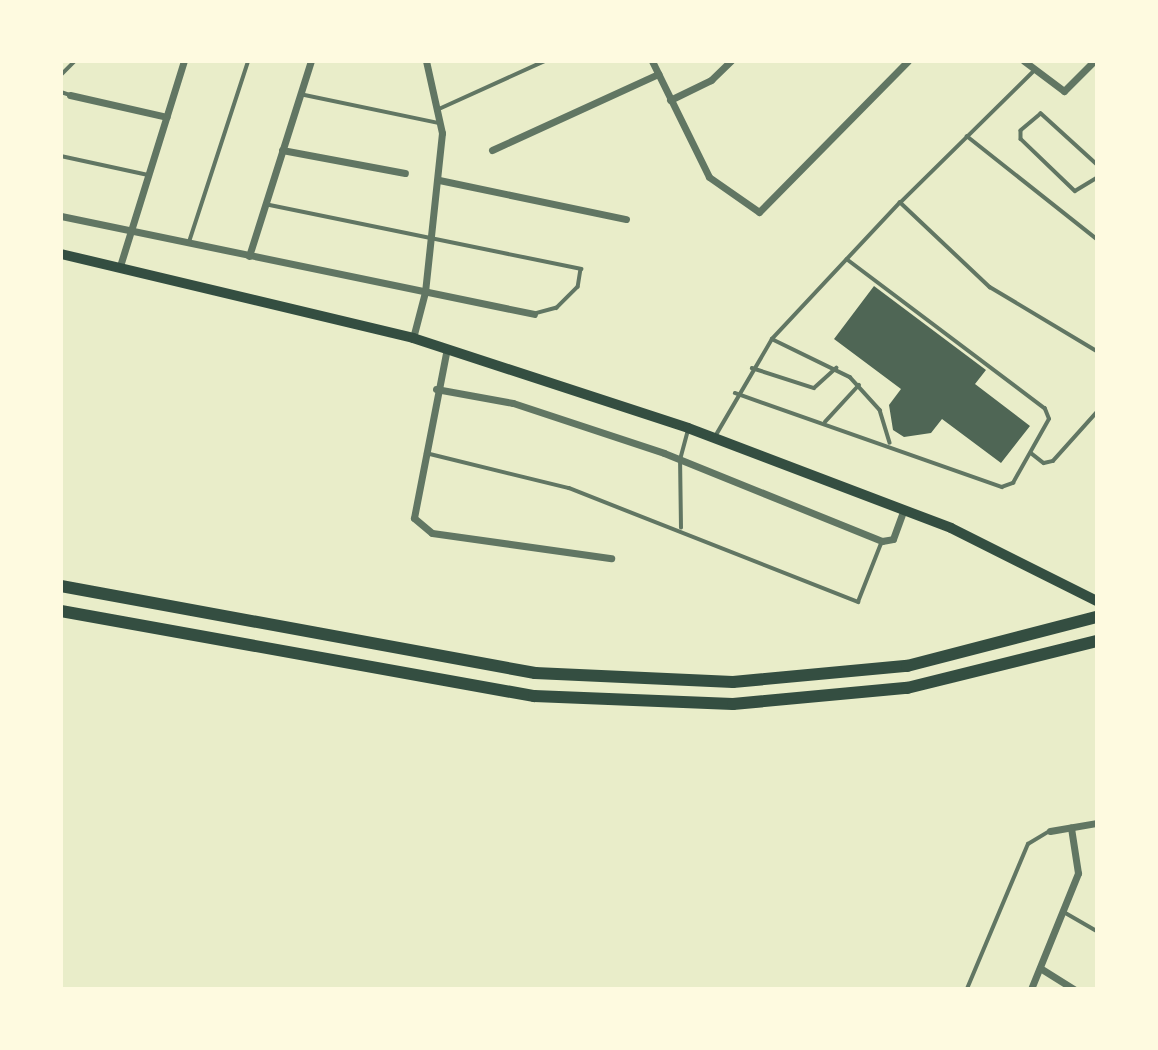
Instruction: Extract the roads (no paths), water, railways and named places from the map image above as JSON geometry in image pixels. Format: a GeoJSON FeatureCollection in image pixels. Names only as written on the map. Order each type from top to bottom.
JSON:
{"type":"FeatureCollection","features":[{"type":"Feature","properties":{"kind":"highway"},"geometry":{"type":"LineString","coordinates":[[61,586],[536,673],[733,682],[907,666],[1097,617]]}},
{"type":"Feature","properties":{"kind":"highway"},"geometry":{"type":"LineString","coordinates":[[61,611],[534,696],[733,704],[907,688],[1097,641]]}},
{"type":"Feature","properties":{"kind":"main road"},"geometry":{"type":"LineString","coordinates":[[61,254],[413,338],[715,437],[904,509],[1097,601]]}},
{"type":"Feature","properties":{"kind":"street"},"geometry":{"type":"LineString","coordinates":[[120,266],[184,61]]}},
{"type":"Feature","properties":{"kind":"street"},"geometry":{"type":"LineString","coordinates":[[248,256],[311,61]]}},
{"type":"Feature","properties":{"kind":"street"},"geometry":{"type":"LineString","coordinates":[[413,338],[425,292],[439,180],[441,123],[426,61]]}},
{"type":"Feature","properties":{"kind":"street"},"geometry":{"type":"LineString","coordinates":[[652,61],[709,177],[759,212],[908,61]]}},
{"type":"Feature","properties":{"kind":"street"},"geometry":{"type":"LineString","coordinates":[[670,100],[722,71],[731,61]]}},
{"type":"Feature","properties":{"kind":"street"},"geometry":{"type":"LineString","coordinates":[[1024,61],[1034,71],[1065,91],[1094,61]]}},
{"type":"Feature","properties":{"kind":"street"},"geometry":{"type":"LineString","coordinates":[[492,150],[658,74]]}},
{"type":"Feature","properties":{"kind":"street"},"geometry":{"type":"LineString","coordinates":[[70,96],[167,117]]}},
{"type":"Feature","properties":{"kind":"street"},"geometry":{"type":"LineString","coordinates":[[282,150],[405,173]]}},
{"type":"Feature","properties":{"kind":"street"},"geometry":{"type":"LineString","coordinates":[[439,180],[626,219]]}},
{"type":"Feature","properties":{"kind":"street"},"geometry":{"type":"LineString","coordinates":[[61,216],[534,314]]}},
{"type":"Feature","properties":{"kind":"street"},"geometry":{"type":"LineString","coordinates":[[447,348],[411,509],[432,533],[611,558]]}},
{"type":"Feature","properties":{"kind":"street"},"geometry":{"type":"LineString","coordinates":[[436,389],[513,403],[681,460],[882,541],[893,539],[904,509]]}},
{"type":"Feature","properties":{"kind":"street"},"geometry":{"type":"LineString","coordinates":[[1050,831],[1097,824]]}},
{"type":"Feature","properties":{"kind":"street"},"geometry":{"type":"LineString","coordinates":[[1031,989],[1079,873],[1071,828]]}},
{"type":"Feature","properties":{"kind":"street"},"geometry":{"type":"LineString","coordinates":[[1040,968],[1074,989]]}},
{"type":"Feature","properties":{"kind":"lane"},"geometry":{"type":"LineString","coordinates":[[61,75],[75,61]]}},
{"type":"Feature","properties":{"kind":"lane"},"geometry":{"type":"LineString","coordinates":[[189,243],[248,61]]}},
{"type":"Feature","properties":{"kind":"lane"},"geometry":{"type":"LineString","coordinates":[[439,109],[545,61]]}},
{"type":"Feature","properties":{"kind":"lane"},"geometry":{"type":"LineString","coordinates":[[717,61],[722,71]]}},
{"type":"Feature","properties":{"kind":"lane"},"geometry":{"type":"LineString","coordinates":[[715,437],[735,393],[772,340],[900,202],[1034,71]]}},
{"type":"Feature","properties":{"kind":"lane"},"geometry":{"type":"LineString","coordinates":[[61,92],[70,96]]}},
{"type":"Feature","properties":{"kind":"lane"},"geometry":{"type":"LineString","coordinates":[[300,94],[441,123]]}},
{"type":"Feature","properties":{"kind":"lane"},"geometry":{"type":"LineString","coordinates":[[1097,165],[1046,116],[1021,131],[1021,139],[1075,191],[1097,178]]}},
{"type":"Feature","properties":{"kind":"lane"},"geometry":{"type":"LineString","coordinates":[[966,135],[1094,237],[1097,231]]}},
{"type":"Feature","properties":{"kind":"lane"},"geometry":{"type":"LineString","coordinates":[[61,156],[148,174]]}},
{"type":"Feature","properties":{"kind":"lane"},"geometry":{"type":"LineString","coordinates":[[900,202],[990,287],[1097,351]]}},
{"type":"Feature","properties":{"kind":"lane"},"geometry":{"type":"LineString","coordinates":[[264,204],[581,269],[578,286],[557,308],[534,314]]}},
{"type":"Feature","properties":{"kind":"lane"},"geometry":{"type":"LineString","coordinates":[[735,393],[890,443],[1002,487],[1013,483],[1049,419],[1045,409],[847,260]]}},
{"type":"Feature","properties":{"kind":"lane"},"geometry":{"type":"LineString","coordinates":[[772,340],[836,368],[859,385],[880,410],[890,443]]}},
{"type":"Feature","properties":{"kind":"lane"},"geometry":{"type":"LineString","coordinates":[[752,368],[814,388],[836,368]]}},
{"type":"Feature","properties":{"kind":"lane"},"geometry":{"type":"LineString","coordinates":[[825,422],[859,385]]}},
{"type":"Feature","properties":{"kind":"lane"},"geometry":{"type":"LineString","coordinates":[[1031,453],[1044,463],[1053,461],[1097,412]]}},
{"type":"Feature","properties":{"kind":"lane"},"geometry":{"type":"LineString","coordinates":[[681,528],[681,460],[688,428]]}},
{"type":"Feature","properties":{"kind":"lane"},"geometry":{"type":"LineString","coordinates":[[424,452],[524,473],[681,528],[858,602],[882,541]]}},
{"type":"Feature","properties":{"kind":"lane"},"geometry":{"type":"LineString","coordinates":[[967,989],[1028,844],[1050,831]]}},
{"type":"Feature","properties":{"kind":"lane"},"geometry":{"type":"LineString","coordinates":[[1064,912],[1097,931]]}}]}
